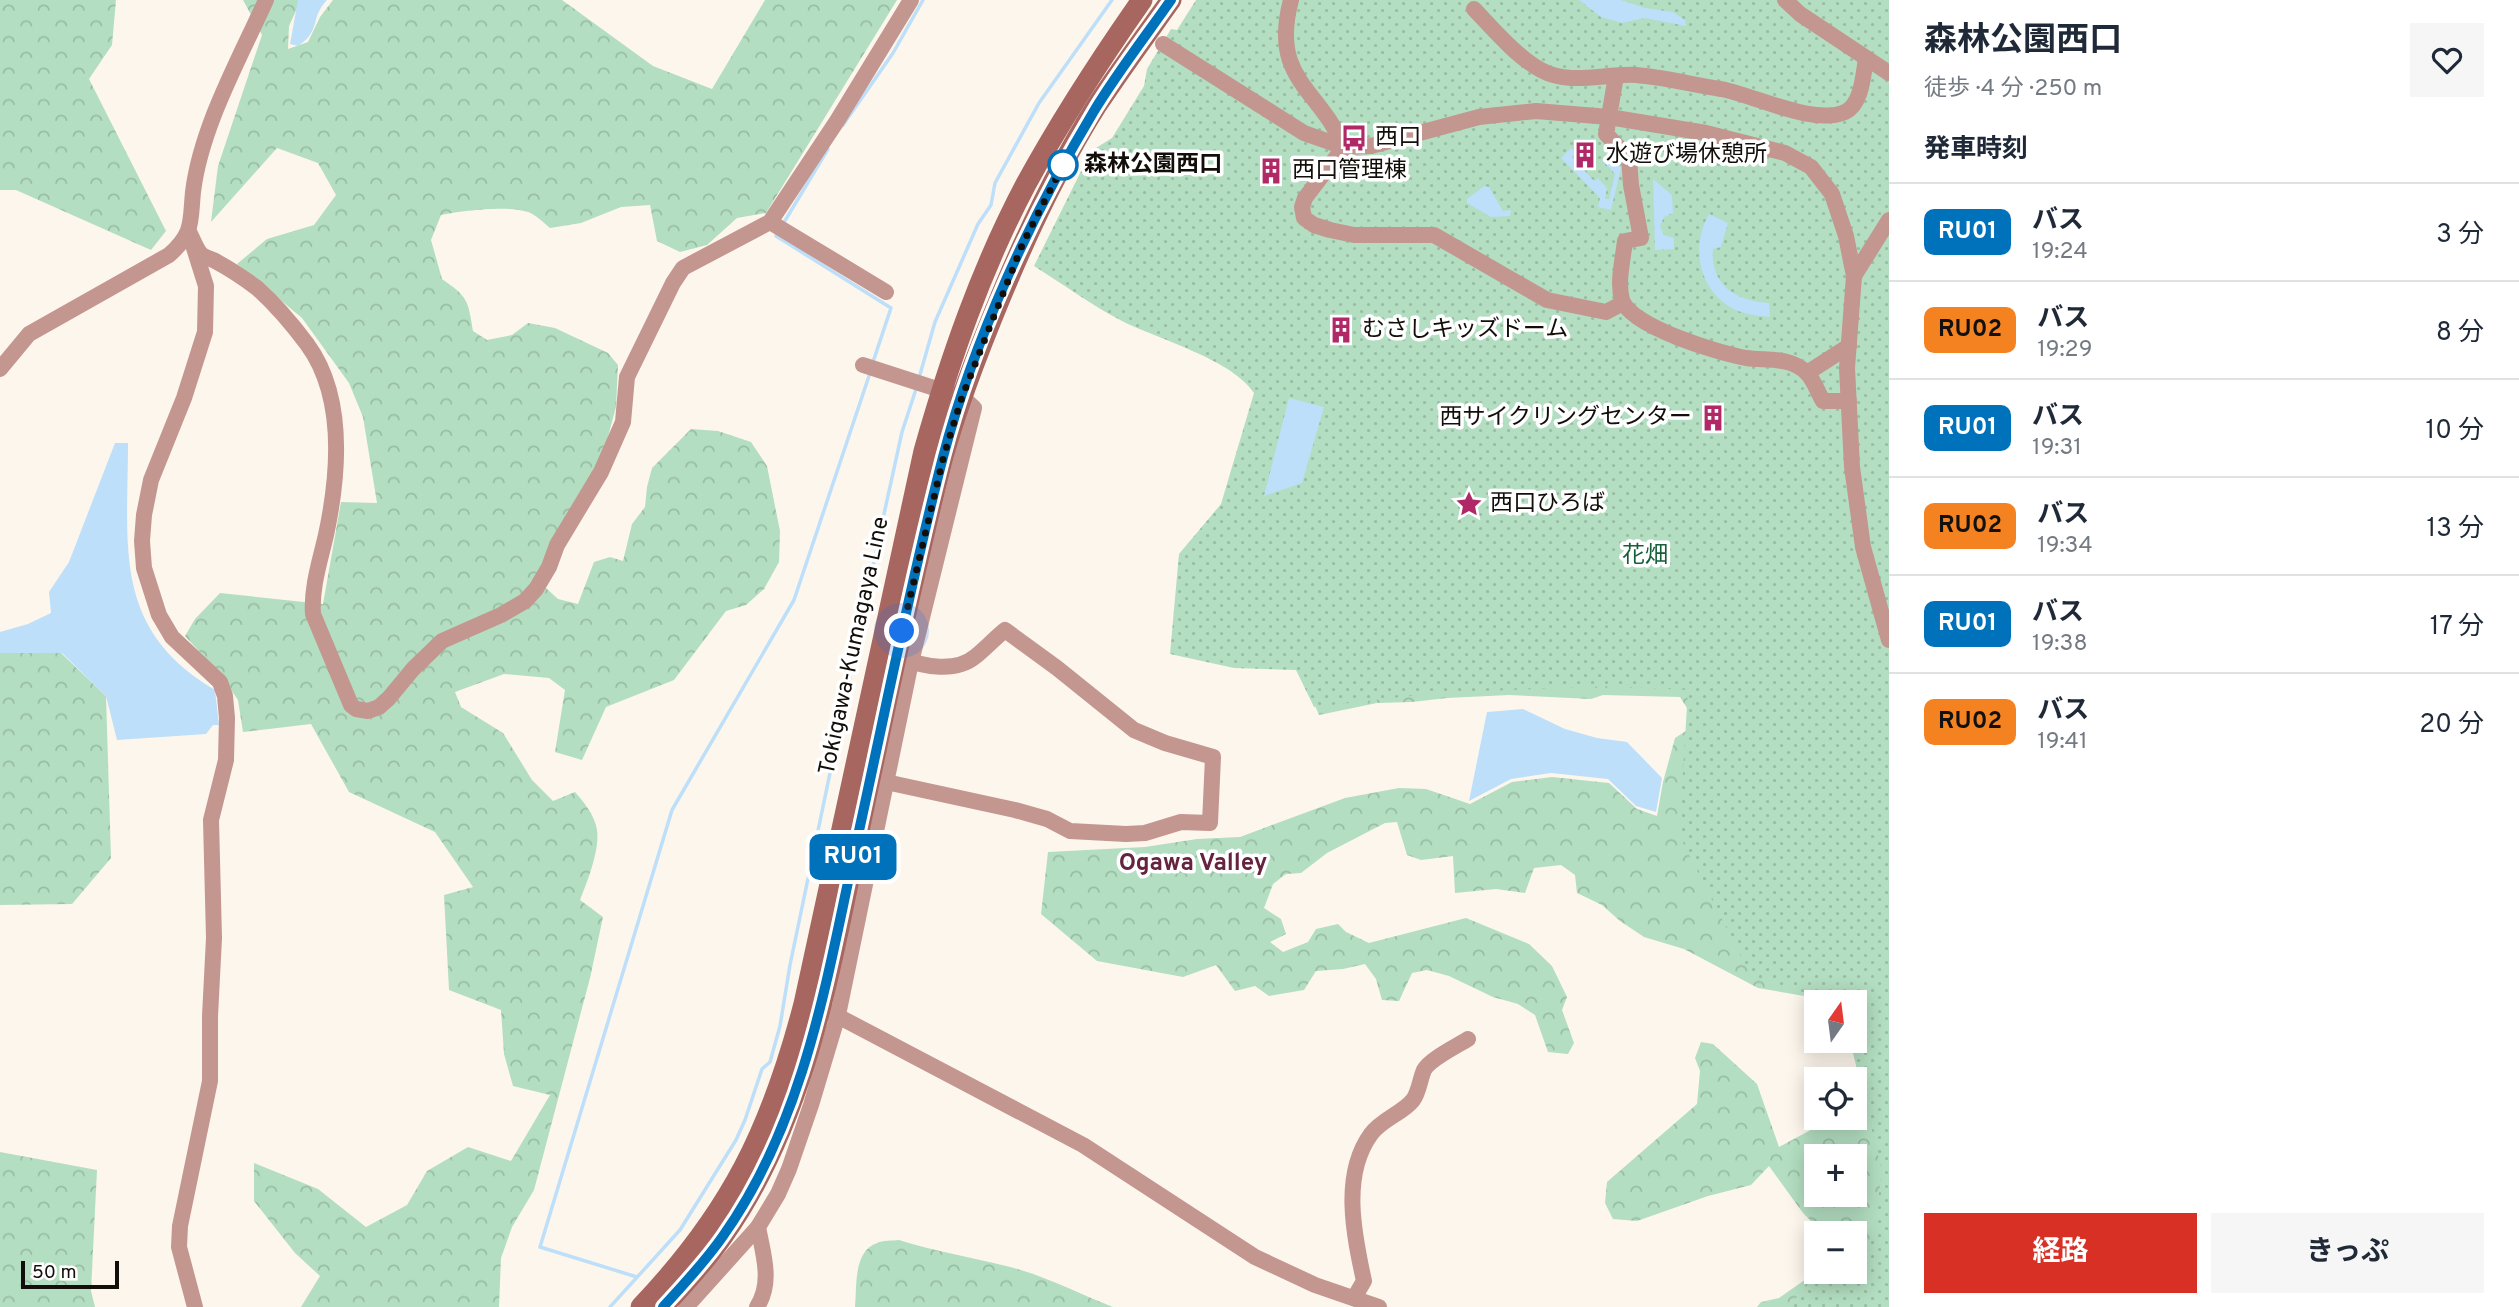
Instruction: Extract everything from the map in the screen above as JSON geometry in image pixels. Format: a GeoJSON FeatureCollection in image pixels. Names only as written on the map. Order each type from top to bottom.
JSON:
{"type":"FeatureCollection","features":[{"type":"Feature","properties":{"kind":"main road","name":"Tokigawa-Kumagaya Line"},"geometry":{"type":"LineString","coordinates":[[641,1307],[679,1266],[708,1228],[750,1160],[780,1088],[821,1009],[924,451],[941,390],[967,317],[1026,186],[1076,97],[1142,0]]}},
{"type":"Feature","properties":{"kind":"main road","name":"Tokigawa-Kumagaya Line"},"geometry":{"type":"LineString","coordinates":[[663,1307],[693,1275],[723,1236],[765,1166],[795,1095],[821,1009],[904,659],[944,455],[962,397],[1023,243],[1048,193],[1096,108],[1171,0]]}},
{"type":"Feature","properties":{"kind":"street"},"geometry":{"type":"LineString","coordinates":[[195,1307],[179,1247],[179,1237],[211,1081],[210,1016],[214,938],[211,820],[226,760],[227,718],[225,696],[220,682],[172,637],[159,615],[144,568],[142,541],[144,515],[152,480],[184,398],[205,332],[206,286],[189,232],[193,192],[207,133],[265,0]]}},
{"type":"Feature","properties":{"kind":"street"},"geometry":{"type":"LineString","coordinates":[[189,232],[201,255],[217,262],[256,288],[286,317],[325,375],[332,401],[336,443],[335,476],[329,520],[312,600],[313,614],[351,705],[356,709],[368,711],[389,698],[413,669],[442,641],[500,615],[525,601],[536,589],[549,567],[557,545],[601,472],[623,422],[627,377],[673,283],[683,268],[770,222],[837,121],[911,0]]}},
{"type":"Feature","properties":{"kind":"street"},"geometry":{"type":"LineString","coordinates":[[1291,0],[1285,37],[1292,68],[1310,97],[1335,127],[1344,148]]}},
{"type":"Feature","properties":{"kind":"street"},"geometry":{"type":"LineString","coordinates":[[1785,0],[1800,14],[1889,73]]}},
{"type":"Feature","properties":{"kind":"street"},"geometry":{"type":"LineString","coordinates":[[1474,9],[1502,38],[1542,71],[1574,78],[1636,75],[1726,90],[1816,115],[1838,115],[1849,110],[1858,95],[1866,59]]}},
{"type":"Feature","properties":{"kind":"street"},"geometry":{"type":"LineString","coordinates":[[1163,44],[1304,132],[1344,148],[1371,146],[1479,117],[1536,111],[1609,117],[1706,133],[1785,153],[1811,167],[1832,194],[1846,236],[1854,276],[1849,345],[1852,467],[1863,547],[1889,640]]}},
{"type":"Feature","properties":{"kind":"street"},"geometry":{"type":"LineString","coordinates":[[1616,76],[1606,134],[1629,158],[1641,238],[1625,241],[1620,291],[1623,303],[1642,321],[1694,345],[1748,358],[1777,359],[1789,363],[1807,373],[1823,401],[1849,401]]}},
{"type":"Feature","properties":{"kind":"street"},"geometry":{"type":"LineString","coordinates":[[1344,148],[1305,198],[1302,207],[1304,218],[1314,225],[1354,235],[1434,235],[1547,300],[1606,312],[1623,303]]}},
{"type":"Feature","properties":{"kind":"street"},"geometry":{"type":"LineString","coordinates":[[1854,276],[1889,220]]}},
{"type":"Feature","properties":{"kind":"street"},"geometry":{"type":"LineString","coordinates":[[770,222],[886,292]]}},
{"type":"Feature","properties":{"kind":"street"},"geometry":{"type":"LineString","coordinates":[[0,369],[29,334],[169,255],[180,246],[189,232]]}},
{"type":"Feature","properties":{"kind":"street"},"geometry":{"type":"LineString","coordinates":[[1807,373],[1849,345]]}},
{"type":"Feature","properties":{"kind":"street"},"geometry":{"type":"LineString","coordinates":[[863,365],[962,397]]}},
{"type":"Feature","properties":{"kind":"street"},"geometry":{"type":"LineString","coordinates":[[686,1307],[758,1227],[778,1195],[789,1169],[821,1009],[886,782],[904,659],[944,667],[963,664],[976,656],[1004,630],[1057,668],[1134,730],[1165,743],[1213,757],[1210,823],[1181,822],[1145,833],[1070,831],[1047,819],[1015,810],[886,782]]}},
{"type":"Feature","properties":{"kind":"street"},"geometry":{"type":"LineString","coordinates":[[821,1009],[1083,1145],[1255,1257],[1315,1285],[1379,1307]]}},
{"type":"Feature","properties":{"kind":"street"},"geometry":{"type":"LineString","coordinates":[[1354,1298],[1364,1281],[1353,1232],[1356,1168],[1363,1150],[1370,1135],[1380,1124],[1412,1101],[1426,1066],[1468,1039]]}},
{"type":"Feature","properties":{"kind":"street"},"geometry":{"type":"LineString","coordinates":[[757,1307],[762,1299],[767,1275],[758,1227]]}},
{"type":"Feature","properties":{"kind":"green space"},"geometry":{"type":"Polygon","coordinates":[[[0,0],[116,0],[112,45],[89,79],[166,231],[151,250],[16,190],[0,190],[0,0]]]}},
{"type":"Feature","properties":{"kind":"green space"},"geometry":{"type":"Polygon","coordinates":[[[243,0],[301,0],[289,26],[288,49],[308,42],[320,17],[333,0],[562,0],[653,66],[712,89],[765,0],[897,0],[766,213],[737,218],[707,245],[680,252],[657,241],[650,205],[621,207],[581,223],[550,228],[534,215],[520,210],[485,209],[450,213],[441,215],[431,240],[442,279],[465,300],[473,331],[487,340],[512,335],[528,323],[555,328],[608,353],[618,365],[616,407],[603,455],[559,530],[535,578],[558,599],[578,604],[594,562],[610,557],[623,561],[632,524],[645,507],[652,468],[691,429],[718,431],[751,442],[767,466],[780,531],[779,562],[764,589],[746,605],[726,611],[674,680],[606,707],[582,760],[555,752],[565,690],[549,678],[504,674],[455,692],[461,707],[503,733],[532,780],[553,801],[575,792],[592,814],[597,830],[595,856],[580,900],[603,917],[590,978],[534,1190],[512,1227],[501,1258],[499,1307],[301,1307],[320,1276],[295,1253],[254,1201],[254,1163],[318,1189],[366,1227],[407,1205],[427,1171],[468,1147],[511,1161],[550,1095],[513,1086],[504,1054],[501,1010],[449,990],[444,895],[473,887],[435,832],[349,792],[311,724],[243,732],[238,700],[220,674],[185,636],[195,619],[220,593],[323,604],[341,502],[377,503],[363,417],[349,383],[302,318],[237,264],[267,239],[314,225],[336,195],[318,163],[277,148],[211,222],[218,166],[262,35],[243,0]]]}},
{"type":"Feature","properties":{"kind":"green space","name":"花畑"},"geometry":{"type":"Polygon","coordinates":[[[1196,0],[1889,0],[1889,1307],[1784,1307],[1814,1284],[1867,1284],[1867,1244],[1873,1239],[1882,1171],[1867,1110],[1867,1067],[1856,1067],[1853,1054],[1867,1054],[1867,990],[1804,990],[1804,994],[1751,976],[1679,835],[1688,690],[1607,686],[1437,693],[1314,707],[1296,670],[1234,668],[1170,654],[1179,554],[1221,504],[1254,393],[1230,370],[1194,351],[1122,321],[1034,266],[1091,151],[1112,138],[1144,86],[1147,69],[1171,29],[1177,30],[1196,0]]]}},
{"type":"Feature","properties":{"kind":"green space","name":"花畑"},"geometry":{"type":"Polygon","coordinates":[[[1889,0],[1872,950],[1889,1307],[1757,1307],[1761,1302],[1779,1298],[1804,1280],[1804,1284],[1867,1284],[1867,1221],[1811,1221],[1769,1166],[1751,1185],[1708,1196],[1637,1221],[1613,1219],[1605,1203],[1607,1182],[1697,1104],[1700,1071],[1695,1058],[1701,1042],[1713,1044],[1757,1084],[1779,1147],[1811,1130],[1867,1130],[1867,1067],[1862,1067],[1858,1054],[1867,1054],[1867,990],[1804,990],[1804,996],[1758,988],[1684,949],[1644,937],[1602,905],[1577,893],[1575,875],[1561,865],[1534,868],[1525,893],[1496,889],[1455,893],[1453,856],[1421,860],[1407,855],[1397,822],[1385,823],[1327,853],[1301,873],[1286,874],[1273,884],[1264,908],[1281,919],[1286,934],[1270,942],[1283,952],[1308,942],[1316,929],[1338,924],[1346,932],[1369,943],[1466,918],[1529,944],[1552,966],[1567,997],[1562,1010],[1574,1043],[1568,1054],[1548,1052],[1535,1015],[1518,1004],[1493,997],[1449,976],[1427,970],[1412,973],[1399,1001],[1382,1000],[1376,979],[1365,964],[1316,971],[1304,990],[1269,996],[1255,986],[1235,991],[1216,965],[1183,977],[1097,961],[1041,914],[1048,852],[1145,847],[1197,839],[1240,837],[1345,798],[1399,788],[1426,789],[1470,804],[1512,782],[1552,777],[1609,783],[1637,809],[1657,816],[1675,738],[1697,724],[1680,697],[1603,695],[1591,699],[1509,695],[1447,698],[1377,703],[1319,715],[1300,670],[1889,0]]]}},
{"type":"Feature","properties":{"kind":"green space"},"geometry":{"type":"Polygon","coordinates":[[[0,653],[61,653],[106,696],[111,858],[72,904],[0,905],[0,653]]]}},
{"type":"Feature","properties":{"kind":"green space"},"geometry":{"type":"Polygon","coordinates":[[[0,1152],[97,1170],[91,1291],[95,1307],[0,1307],[0,1152]]]}},
{"type":"Feature","properties":{"kind":"green space"},"geometry":{"type":"Polygon","coordinates":[[[899,1240],[1020,1270],[1113,1307],[855,1307],[858,1270],[864,1254],[869,1247],[879,1242],[899,1240]]]}},
{"type":"Feature","properties":{"kind":"water"},"geometry":{"type":"Polygon","coordinates":[[[298,0],[327,0],[318,13],[310,35],[298,46],[290,44],[298,0]]]}},
{"type":"Feature","properties":{"kind":"water"},"geometry":{"type":"Polygon","coordinates":[[[1579,0],[1621,0],[1645,8],[1673,12],[1685,20],[1686,26],[1645,18],[1622,23],[1601,17],[1579,0]]]}},
{"type":"Feature","properties":{"kind":"water"},"geometry":{"type":"Polygon","coordinates":[[[1571,148],[1576,153],[1572,157],[1594,181],[1598,178],[1607,188],[1605,199],[1609,199],[1615,174],[1602,160],[1608,154],[1621,168],[1611,210],[1598,207],[1600,198],[1561,158],[1571,148]]]}},
{"type":"Feature","properties":{"kind":"water"},"geometry":{"type":"Polygon","coordinates":[[[1653,179],[1672,195],[1673,213],[1664,217],[1660,226],[1664,235],[1674,238],[1674,249],[1655,250],[1653,179]]]}},
{"type":"Feature","properties":{"kind":"water"},"geometry":{"type":"Polygon","coordinates":[[[1484,186],[1489,187],[1503,211],[1511,210],[1510,216],[1491,217],[1467,203],[1467,199],[1484,186]]]}},
{"type":"Feature","properties":{"kind":"water"},"geometry":{"type":"Polygon","coordinates":[[[1709,214],[1728,223],[1721,247],[1713,249],[1713,262],[1721,282],[1736,295],[1769,303],[1770,317],[1738,311],[1725,304],[1707,283],[1699,256],[1703,228],[1709,214]]]}},
{"type":"Feature","properties":{"kind":"water"},"geometry":{"type":"Polygon","coordinates":[[[1289,398],[1324,407],[1302,483],[1264,496],[1289,398]]]}},
{"type":"Feature","properties":{"kind":"water"},"geometry":{"type":"Polygon","coordinates":[[[115,443],[128,443],[128,551],[133,583],[142,612],[158,640],[182,666],[215,690],[219,725],[213,725],[206,734],[117,740],[106,696],[62,653],[0,653],[0,632],[28,624],[51,613],[49,592],[69,562],[115,443]]]}},
{"type":"Feature","properties":{"kind":"water"},"geometry":{"type":"Polygon","coordinates":[[[1523,709],[1565,729],[1597,738],[1627,742],[1662,778],[1656,812],[1636,806],[1608,779],[1551,773],[1511,779],[1469,801],[1487,712],[1523,709]]]}},
{"type":"Feature","properties":{"kind":"waterway"},"geometry":{"type":"LineString","coordinates":[[843,125],[893,53],[923,0]]}},
{"type":"Feature","properties":{"kind":"waterway"},"geometry":{"type":"LineString","coordinates":[[919,378],[935,322],[978,224],[991,205],[995,183],[1039,103],[1112,0]]}},
{"type":"Feature","properties":{"kind":"waterway"},"geometry":{"type":"LineString","coordinates":[[783,224],[828,149]]}},
{"type":"Feature","properties":{"kind":"waterway"},"geometry":{"type":"LineString","coordinates":[[778,233],[776,236],[891,308],[873,362]]}},
{"type":"Feature","properties":{"kind":"waterway"},"geometry":{"type":"LineString","coordinates":[[637,1277],[540,1247],[672,810],[794,600],[870,373]]}},
{"type":"Feature","properties":{"kind":"waterway"},"geometry":{"type":"LineString","coordinates":[[610,1307],[680,1230],[736,1140],[762,1069],[770,1062],[780,1026],[790,965],[884,514],[902,432],[917,386]]}},
{"type":"Feature","properties":{"kind":"bus line","name":"RU01"},"geometry":{"type":"LineString","coordinates":[[663,1307],[693,1275],[746,1200],[780,1135],[810,1050],[896,656],[944,455],[989,324],[1023,243],[1072,150],[1096,108],[1171,0]]}},
{"type":"Feature","properties":{"kind":"place","name":"西口"},"geometry":{"type":"Point","coordinates":[1354,138]}},
{"type":"Feature","properties":{"kind":"place","name":"水遊び場休憩所"},"geometry":{"type":"Point","coordinates":[1585,155]}},
{"type":"Feature","properties":{"kind":"place","name":"森林公園西口"},"geometry":{"type":"Point","coordinates":[1063,165]}},
{"type":"Feature","properties":{"kind":"place","name":"西口管理棟"},"geometry":{"type":"Point","coordinates":[1271,171]}},
{"type":"Feature","properties":{"kind":"place","name":"むさしキッズドーム"},"geometry":{"type":"Point","coordinates":[1341,330]}},
{"type":"Feature","properties":{"kind":"place","name":"西サイクリングセンター"},"geometry":{"type":"Point","coordinates":[1713,418]}},
{"type":"Feature","properties":{"kind":"place","name":"西口ひろば"},"geometry":{"type":"Point","coordinates":[1469,504]}},
{"type":"Feature","properties":{"kind":"district","name":"Ogawa Valley"},"geometry":{"type":"Point","coordinates":[1193,864]}},
{"type":"Feature","properties":{"kind":"route"},"geometry":{"type":"LineString","coordinates":[[902,631],[944,455],[962,397],[1023,243],[1063,165]]}}]}
